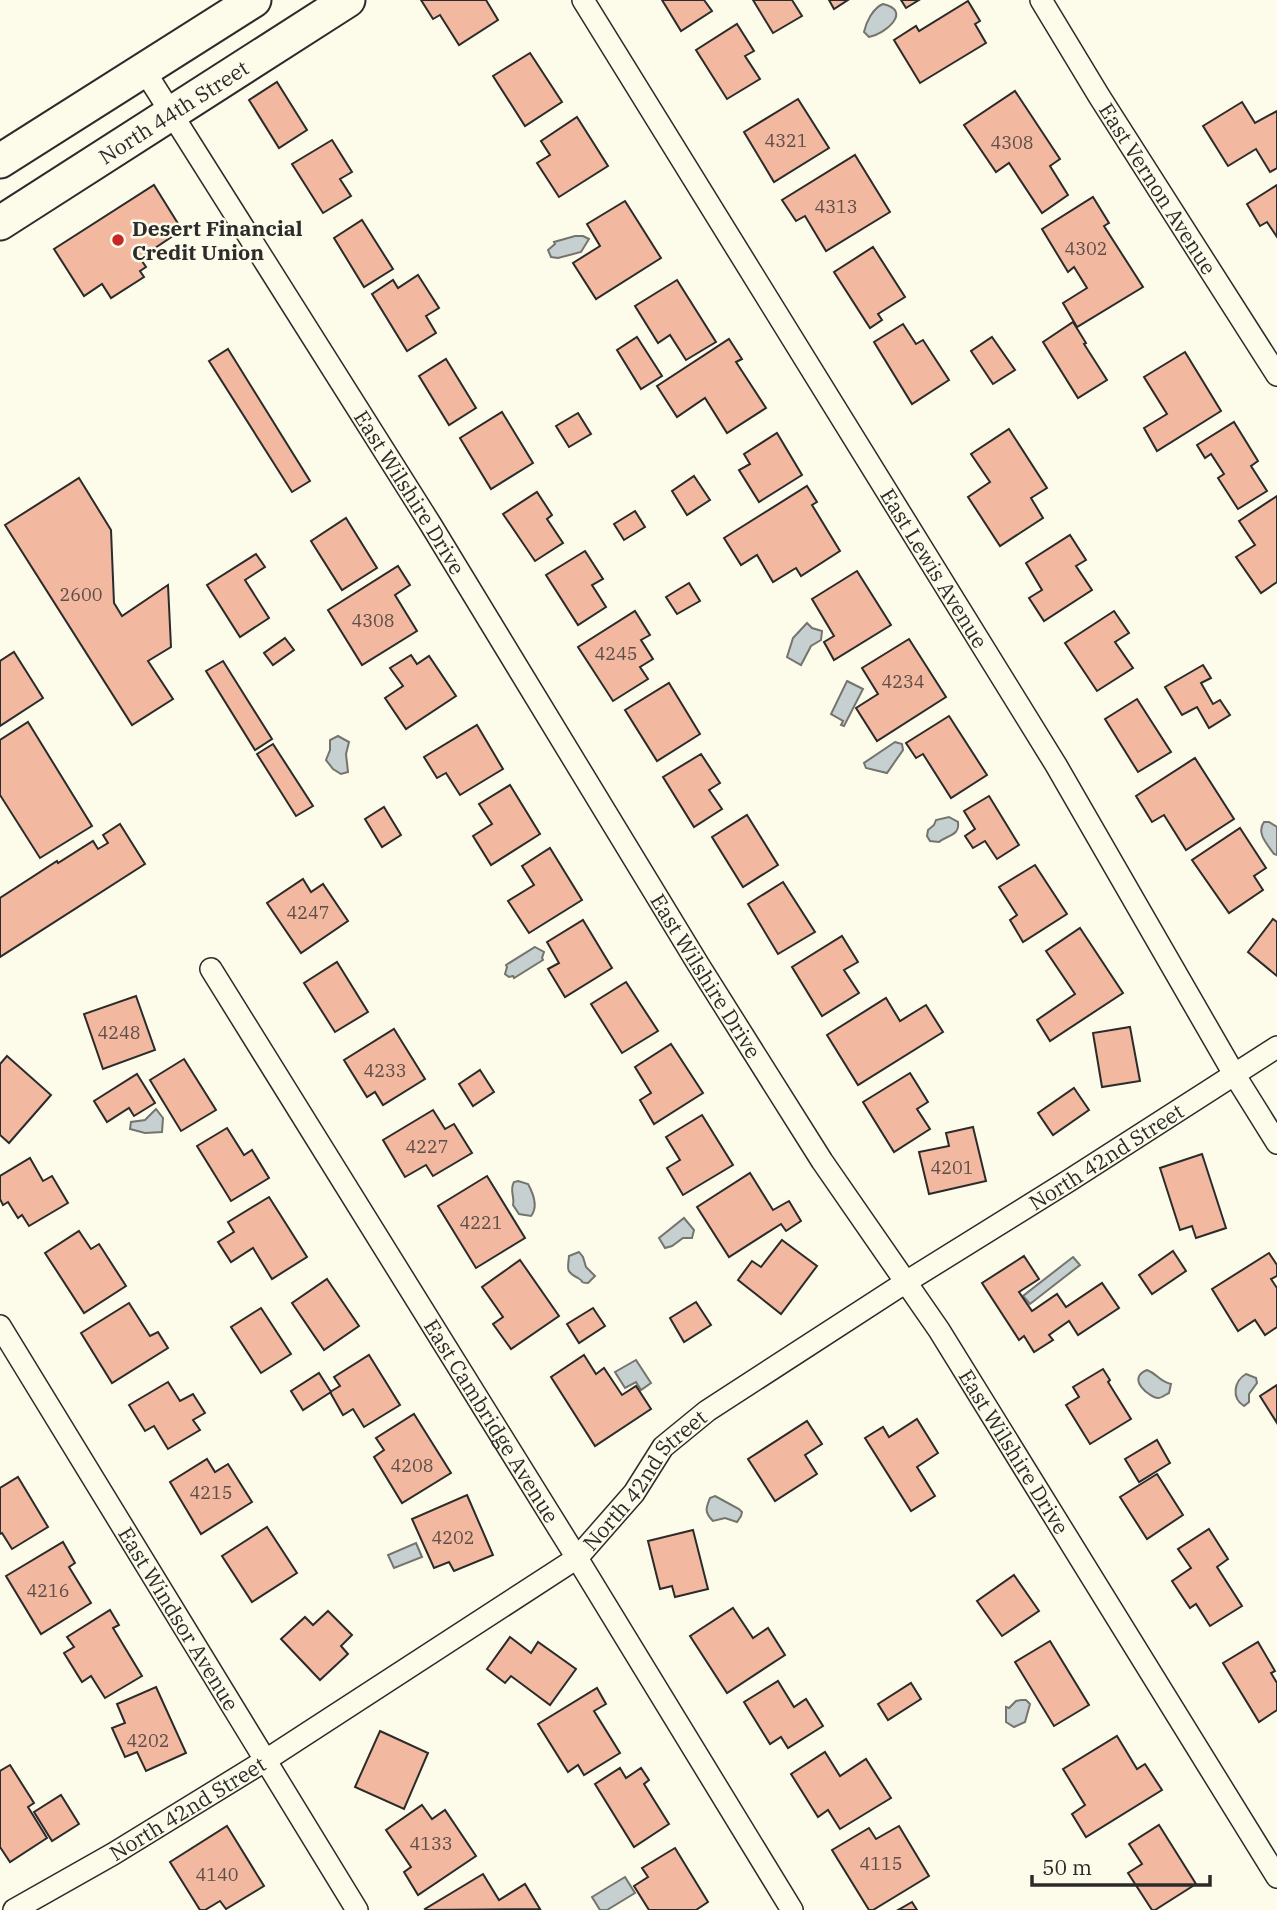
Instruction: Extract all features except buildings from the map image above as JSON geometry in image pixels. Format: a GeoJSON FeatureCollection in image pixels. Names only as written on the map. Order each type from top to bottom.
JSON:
{"type":"FeatureCollection","features":[{"type":"Feature","properties":{"kind":"main road"},"geometry":{"type":"LineString","coordinates":[[0,161],[254,0]]}},
{"type":"Feature","properties":{"kind":"main road","name":"North 44th Street"},"geometry":{"type":"LineString","coordinates":[[0,223],[348,0]]}},
{"type":"Feature","properties":{"kind":"street","name":"East Lewis Avenue"},"geometry":{"type":"LineString","coordinates":[[583,0],[1056,765],[1234,1074],[1277,1143]]}},
{"type":"Feature","properties":{"kind":"street","name":"East Vernon Avenue"},"geometry":{"type":"LineString","coordinates":[[1041,0],[1277,375]]}},
{"type":"Feature","properties":{"kind":"street","name":"East Wilshire Drive"},"geometry":{"type":"LineString","coordinates":[[144,70],[432,525],[712,987],[822,1161],[939,1330],[1277,1877]]}},
{"type":"Feature","properties":{"kind":"street","name":"East Cambridge Avenue"},"geometry":{"type":"LineString","coordinates":[[211,969],[792,1910]]}},
{"type":"Feature","properties":{"kind":"street","name":"North 42nd Street"},"geometry":{"type":"LineString","coordinates":[[14,1910],[113,1854],[266,1759],[577,1558],[634,1493],[663,1447],[707,1410],[1277,1047]]}},
{"type":"Feature","properties":{"kind":"street","name":"East Windsor Avenue"},"geometry":{"type":"LineString","coordinates":[[0,1326],[357,1910]]}},
{"type":"Feature","properties":{"kind":"shaded area"},"geometry":{"type":"Polygon","coordinates":[[[883,4],[892,7],[896,17],[882,32],[869,37],[864,32],[866,24],[873,12],[883,4]]]}},
{"type":"Feature","properties":{"kind":"shaded area"},"geometry":{"type":"Polygon","coordinates":[[[575,236],[589,239],[581,252],[558,258],[551,257],[548,250],[554,242],[575,236]]]}},
{"type":"Feature","properties":{"kind":"shaded area"},"geometry":{"type":"Polygon","coordinates":[[[807,623],[822,631],[821,640],[811,646],[801,665],[787,657],[793,638],[807,623]]]}},
{"type":"Feature","properties":{"kind":"shaded area"},"geometry":{"type":"Polygon","coordinates":[[[847,681],[863,689],[844,726],[841,725],[843,721],[831,714],[847,681]]]}},
{"type":"Feature","properties":{"kind":"shaded area"},"geometry":{"type":"Polygon","coordinates":[[[338,736],[349,742],[346,754],[348,772],[341,774],[326,760],[330,740],[338,736]]]}},
{"type":"Feature","properties":{"kind":"shaded area"},"geometry":{"type":"Polygon","coordinates":[[[895,742],[902,744],[903,750],[887,773],[866,768],[864,763],[895,742]]]}},
{"type":"Feature","properties":{"kind":"shaded area"},"geometry":{"type":"Polygon","coordinates":[[[949,817],[958,822],[955,833],[939,842],[930,841],[928,830],[936,820],[949,817]]]}},
{"type":"Feature","properties":{"kind":"shaded area"},"geometry":{"type":"Polygon","coordinates":[[[1264,822],[1277,827],[1277,855],[1263,838],[1261,830],[1264,822]]]}},
{"type":"Feature","properties":{"kind":"shaded area"},"geometry":{"type":"Polygon","coordinates":[[[535,947],[544,952],[543,960],[514,978],[505,974],[506,965],[535,947]]]}},
{"type":"Feature","properties":{"kind":"shaded area"},"geometry":{"type":"Polygon","coordinates":[[[156,1109],[163,1118],[162,1132],[145,1133],[130,1129],[131,1122],[145,1120],[156,1109]]]}},
{"type":"Feature","properties":{"kind":"shaded area"},"geometry":{"type":"Polygon","coordinates":[[[518,1181],[528,1184],[533,1195],[535,1208],[531,1216],[519,1214],[513,1205],[513,1185],[518,1181]]]}},
{"type":"Feature","properties":{"kind":"shaded area"},"geometry":{"type":"Polygon","coordinates":[[[684,1218],[694,1230],[692,1238],[683,1238],[665,1248],[659,1238],[684,1218]]]}},
{"type":"Feature","properties":{"kind":"shaded area"},"geometry":{"type":"Polygon","coordinates":[[[579,1252],[586,1267],[595,1276],[588,1283],[580,1280],[568,1269],[569,1256],[579,1252]]]}},
{"type":"Feature","properties":{"kind":"shaded area"},"geometry":{"type":"Polygon","coordinates":[[[1073,1257],[1080,1265],[1030,1304],[1023,1296],[1073,1257]]]}},
{"type":"Feature","properties":{"kind":"shaded area"},"geometry":{"type":"Polygon","coordinates":[[[636,1360],[651,1383],[641,1390],[636,1382],[625,1388],[615,1372],[636,1360]]]}},
{"type":"Feature","properties":{"kind":"shaded area"},"geometry":{"type":"Polygon","coordinates":[[[1147,1370],[1171,1384],[1169,1393],[1158,1398],[1142,1387],[1138,1378],[1147,1370]]]}},
{"type":"Feature","properties":{"kind":"shaded area"},"geometry":{"type":"Polygon","coordinates":[[[1246,1374],[1256,1378],[1257,1383],[1249,1394],[1249,1402],[1244,1406],[1237,1399],[1236,1390],[1239,1381],[1246,1374]]]}},
{"type":"Feature","properties":{"kind":"shaded area"},"geometry":{"type":"Polygon","coordinates":[[[715,1496],[742,1512],[737,1522],[725,1518],[713,1521],[710,1518],[707,1507],[710,1498],[715,1496]]]}},
{"type":"Feature","properties":{"kind":"shaded area"},"geometry":{"type":"Polygon","coordinates":[[[416,1543],[422,1557],[394,1568],[388,1555],[416,1543]]]}},
{"type":"Feature","properties":{"kind":"shaded area"},"geometry":{"type":"Polygon","coordinates":[[[1026,1700],[1030,1704],[1025,1722],[1014,1727],[1006,1722],[1006,1707],[1009,1708],[1016,1701],[1026,1700]]]}},
{"type":"Feature","properties":{"kind":"shaded area"},"geometry":{"type":"Polygon","coordinates":[[[625,1877],[635,1893],[607,1910],[600,1910],[592,1897],[625,1877]]]}},
{"type":"Feature","properties":{"kind":"place","name":"Desert Financial Credit Union"},"geometry":{"type":"Point","coordinates":[118,240]}}]}
